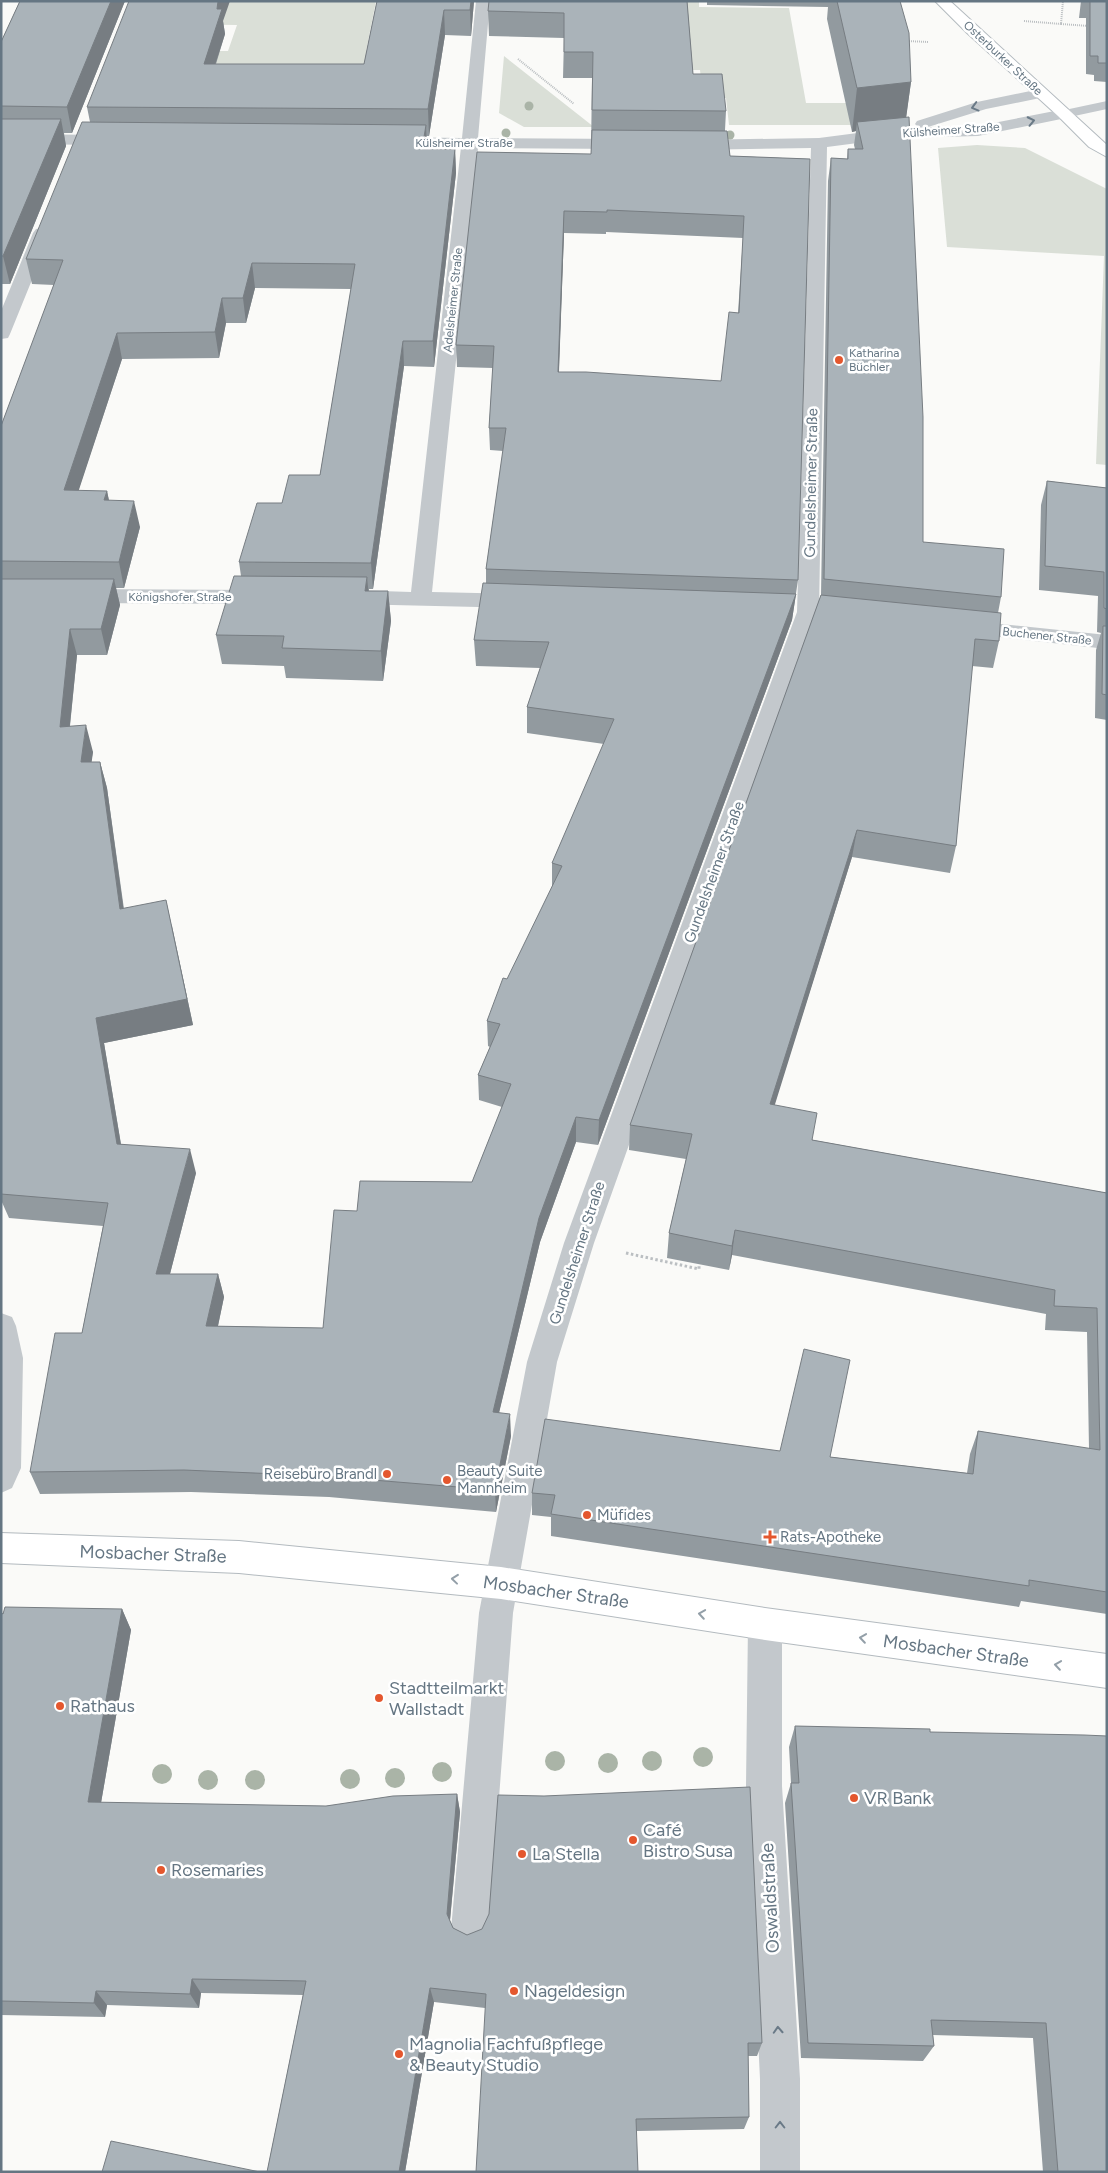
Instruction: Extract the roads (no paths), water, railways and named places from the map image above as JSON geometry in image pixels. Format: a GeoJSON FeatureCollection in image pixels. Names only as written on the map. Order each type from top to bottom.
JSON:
{"type":"FeatureCollection","features":[{"type":"Feature","properties":{"kind":"street","name":"Adelsheimer Straße"},"geometry":{"type":"LineString","coordinates":[[421,598],[470,143],[483,1]]}},
{"type":"Feature","properties":{"kind":"street","name":"Osterburker Straße"},"geometry":{"type":"LineString","coordinates":[[942,1],[1040,94],[1065,114],[1095,145],[1107,152]]}},
{"type":"Feature","properties":{"kind":"street","name":"Külsheimer Straße"},"geometry":{"type":"LineString","coordinates":[[896,133],[955,113],[1040,94]]}},
{"type":"Feature","properties":{"kind":"street","name":"Osterburker Straße"},"geometry":{"type":"LineString","coordinates":[[1065,114],[1107,132]]}},
{"type":"Feature","properties":{"kind":"street","name":"Külsheimer Straße"},"geometry":{"type":"LineString","coordinates":[[674,144],[768,145],[820,143],[896,133],[978,130],[1065,114]]}},
{"type":"Feature","properties":{"kind":"street"},"geometry":{"type":"LineString","coordinates":[[72,158],[87,122]]}},
{"type":"Feature","properties":{"kind":"street"},"geometry":{"type":"LineString","coordinates":[[1,139],[129,140]]}},
{"type":"Feature","properties":{"kind":"street","name":"Külsheimer Straße"},"geometry":{"type":"LineString","coordinates":[[373,142],[645,144]]}},
{"type":"Feature","properties":{"kind":"street","name":"Gundelsheimer Straße"},"geometry":{"type":"LineString","coordinates":[[470,1930],[496,1613],[542,1362],[579,1243],[808,612],[820,143]]}},
{"type":"Feature","properties":{"kind":"street"},"geometry":{"type":"LineString","coordinates":[[1,334],[50,214]]}},
{"type":"Feature","properties":{"kind":"street","name":"Königshofer Straße"},"geometry":{"type":"LineString","coordinates":[[60,596],[285,597]]}},
{"type":"Feature","properties":{"kind":"street"},"geometry":{"type":"LineString","coordinates":[[333,597],[540,602]]}},
{"type":"Feature","properties":{"kind":"street","name":"Buchener Straße"},"geometry":{"type":"LineString","coordinates":[[943,625],[1107,642]]}},
{"type":"Feature","properties":{"kind":"street"},"geometry":{"type":"LineString","coordinates":[[1,1326],[8,1358],[5,1468],[1,1478]]}},
{"type":"Feature","properties":{"kind":"street","name":"Mosbacher Straße"},"geometry":{"type":"LineString","coordinates":[[1,1548],[239,1557],[501,1583],[765,1624],[1107,1671]]}},
{"type":"Feature","properties":{"kind":"street","name":"Oswaldstraße"},"geometry":{"type":"LineString","coordinates":[[765,1624],[764,1786],[780,2079],[780,2172]]}},
{"type":"Feature","properties":{"kind":"lane"},"geometry":{"type":"LineString","coordinates":[[1065,114],[1107,105]]}},
{"type":"Feature","properties":{"kind":"place","name":"Katharina Büchler"},"geometry":{"type":"Point","coordinates":[839,360]}},
{"type":"Feature","properties":{"kind":"place","name":"Reisebüro Brandl"},"geometry":{"type":"Point","coordinates":[387,1474]}},
{"type":"Feature","properties":{"kind":"place","name":"Beauty Suite Mannheim"},"geometry":{"type":"Point","coordinates":[447,1480]}},
{"type":"Feature","properties":{"kind":"place","name":"Müfides"},"geometry":{"type":"Point","coordinates":[587,1515]}},
{"type":"Feature","properties":{"kind":"place","name":"Rats-Apotheke"},"geometry":{"type":"Point","coordinates":[770,1537]}},
{"type":"Feature","properties":{"kind":"place","name":"Stadtteilmarkt Wallstadt"},"geometry":{"type":"Point","coordinates":[379,1698]}},
{"type":"Feature","properties":{"kind":"place","name":"Rathaus"},"geometry":{"type":"Point","coordinates":[60,1706]}},
{"type":"Feature","properties":{"kind":"place","name":"VR Bank"},"geometry":{"type":"Point","coordinates":[854,1798]}},
{"type":"Feature","properties":{"kind":"place","name":"Café Bistro Susa"},"geometry":{"type":"Point","coordinates":[633,1840]}},
{"type":"Feature","properties":{"kind":"place","name":"La Stella"},"geometry":{"type":"Point","coordinates":[522,1854]}},
{"type":"Feature","properties":{"kind":"place","name":"Rosemaries"},"geometry":{"type":"Point","coordinates":[161,1870]}},
{"type":"Feature","properties":{"kind":"place","name":"Nageldesign"},"geometry":{"type":"Point","coordinates":[514,1991]}},
{"type":"Feature","properties":{"kind":"place","name":"Magnolia Fachfußpflege & Beauty Studio"},"geometry":{"type":"Point","coordinates":[399,2054]}}]}
